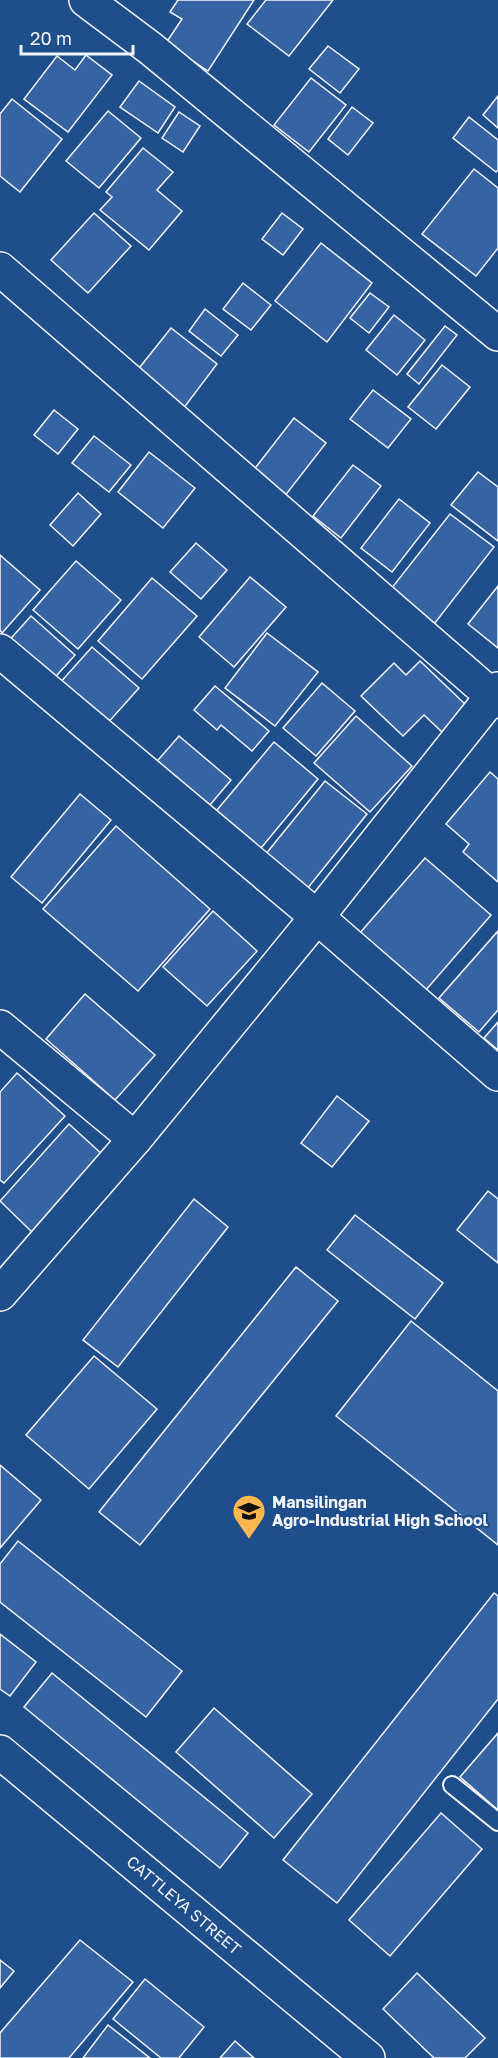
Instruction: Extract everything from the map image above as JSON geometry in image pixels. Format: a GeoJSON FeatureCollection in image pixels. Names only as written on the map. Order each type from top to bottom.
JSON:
{"type":"FeatureCollection","features":[{"type":"Feature","properties":{"kind":"street"},"geometry":{"type":"LineString","coordinates":[[86,0],[159,56],[498,334]]}},
{"type":"Feature","properties":{"kind":"street"},"geometry":{"type":"LineString","coordinates":[[0,269],[496,696],[135,1139],[0,1294]]}},
{"type":"Feature","properties":{"kind":"street"},"geometry":{"type":"LineString","coordinates":[[0,651],[317,917],[498,1074]]}},
{"type":"Feature","properties":{"kind":"street"},"geometry":{"type":"LineString","coordinates":[[0,1027],[135,1139]]}},
{"type":"Feature","properties":{"kind":"street","name":"CATTLEYA STREET"},"geometry":{"type":"LineString","coordinates":[[0,1752],[368,2058]]}},
{"type":"Feature","properties":{"kind":"lane"},"geometry":{"type":"LineString","coordinates":[[452,1785],[498,1822]]}},
{"type":"Feature","properties":{"kind":"building"},"geometry":{"type":"Polygon","coordinates":[[[178,0],[254,0],[208,71],[166,43],[182,19],[170,12],[178,0]]]}},
{"type":"Feature","properties":{"kind":"building"},"geometry":{"type":"Polygon","coordinates":[[[266,0],[333,0],[289,56],[247,24],[266,0]]]}},
{"type":"Feature","properties":{"kind":"building"},"geometry":{"type":"Polygon","coordinates":[[[328,46],[359,69],[340,93],[309,69],[328,46]]]}},
{"type":"Feature","properties":{"kind":"building"},"geometry":{"type":"Polygon","coordinates":[[[86,55],[112,75],[68,132],[24,99],[57,56],[75,70],[86,55]]]}},
{"type":"Feature","properties":{"kind":"building"},"geometry":{"type":"Polygon","coordinates":[[[311,78],[346,105],[309,152],[274,125],[311,78]]]}},
{"type":"Feature","properties":{"kind":"building"},"geometry":{"type":"Polygon","coordinates":[[[139,81],[175,107],[158,133],[120,107],[139,81]]]}},
{"type":"Feature","properties":{"kind":"building"},"geometry":{"type":"Polygon","coordinates":[[[498,96],[498,128],[483,115],[498,96]]]}},
{"type":"Feature","properties":{"kind":"building"},"geometry":{"type":"Polygon","coordinates":[[[12,99],[62,139],[20,192],[0,176],[0,114],[12,99]]]}},
{"type":"Feature","properties":{"kind":"building"},"geometry":{"type":"Polygon","coordinates":[[[352,107],[373,123],[348,155],[328,139],[352,107]]]}},
{"type":"Feature","properties":{"kind":"building"},"geometry":{"type":"Polygon","coordinates":[[[108,111],[141,138],[99,188],[66,161],[108,111]]]}},
{"type":"Feature","properties":{"kind":"building"},"geometry":{"type":"Polygon","coordinates":[[[179,112],[200,126],[183,152],[162,138],[179,112]]]}},
{"type":"Feature","properties":{"kind":"building"},"geometry":{"type":"Polygon","coordinates":[[[469,117],[498,140],[498,170],[496,172],[453,138],[469,117]]]}},
{"type":"Feature","properties":{"kind":"building"},"geometry":{"type":"Polygon","coordinates":[[[143,148],[173,172],[157,190],[182,211],[149,250],[100,210],[112,197],[106,192],[143,148]]]}},
{"type":"Feature","properties":{"kind":"building"},"geometry":{"type":"Polygon","coordinates":[[[474,169],[498,188],[498,248],[476,276],[422,234],[474,169]]]}},
{"type":"Feature","properties":{"kind":"building"},"geometry":{"type":"Polygon","coordinates":[[[94,213],[131,246],[88,293],[51,260],[94,213]]]}},
{"type":"Feature","properties":{"kind":"building"},"geometry":{"type":"Polygon","coordinates":[[[282,213],[303,229],[283,255],[262,239],[282,213]]]}},
{"type":"Feature","properties":{"kind":"building"},"geometry":{"type":"Polygon","coordinates":[[[321,243],[372,283],[327,342],[275,301],[321,243]]]}},
{"type":"Feature","properties":{"kind":"building"},"geometry":{"type":"Polygon","coordinates":[[[243,283],[271,305],[251,330],[223,309],[243,283]]]}},
{"type":"Feature","properties":{"kind":"building"},"geometry":{"type":"Polygon","coordinates":[[[370,293],[389,307],[369,333],[350,318],[370,293]]]}},
{"type":"Feature","properties":{"kind":"building"},"geometry":{"type":"Polygon","coordinates":[[[205,309],[238,335],[221,356],[189,331],[205,309]]]}},
{"type":"Feature","properties":{"kind":"building"},"geometry":{"type":"Polygon","coordinates":[[[394,315],[425,340],[397,375],[366,350],[394,315]]]}},
{"type":"Feature","properties":{"kind":"building"},"geometry":{"type":"Polygon","coordinates":[[[445,326],[457,335],[419,384],[407,374],[445,326]]]}},
{"type":"Feature","properties":{"kind":"building"},"geometry":{"type":"Polygon","coordinates":[[[171,328],[217,364],[183,409],[136,372],[171,328]]]}},
{"type":"Feature","properties":{"kind":"building"},"geometry":{"type":"Polygon","coordinates":[[[442,365],[470,387],[436,429],[408,407],[442,365]]]}},
{"type":"Feature","properties":{"kind":"building"},"geometry":{"type":"Polygon","coordinates":[[[373,390],[411,419],[388,448],[350,419],[373,390]]]}},
{"type":"Feature","properties":{"kind":"building"},"geometry":{"type":"Polygon","coordinates":[[[54,410],[78,429],[58,454],[34,435],[54,410]]]}},
{"type":"Feature","properties":{"kind":"building"},"geometry":{"type":"Polygon","coordinates":[[[294,418],[326,443],[277,506],[245,481],[294,418]]]}},
{"type":"Feature","properties":{"kind":"building"},"geometry":{"type":"Polygon","coordinates":[[[94,436],[131,465],[109,492],[72,463],[94,436]]]}},
{"type":"Feature","properties":{"kind":"building"},"geometry":{"type":"Polygon","coordinates":[[[149,452],[195,488],[163,528],[118,492],[149,452]]]}},
{"type":"Feature","properties":{"kind":"building"},"geometry":{"type":"Polygon","coordinates":[[[353,465],[381,486],[341,538],[313,516],[353,465]]]}},
{"type":"Feature","properties":{"kind":"building"},"geometry":{"type":"Polygon","coordinates":[[[478,472],[498,487],[498,541],[451,505],[478,472]]]}},
{"type":"Feature","properties":{"kind":"building"},"geometry":{"type":"Polygon","coordinates":[[[78,493],[101,514],[73,546],[50,525],[78,493]]]}},
{"type":"Feature","properties":{"kind":"building"},"geometry":{"type":"Polygon","coordinates":[[[399,499],[430,523],[392,572],[361,548],[399,499]]]}},
{"type":"Feature","properties":{"kind":"building"},"geometry":{"type":"Polygon","coordinates":[[[450,514],[494,547],[431,628],[387,594],[450,514]]]}},
{"type":"Feature","properties":{"kind":"building"},"geometry":{"type":"Polygon","coordinates":[[[196,543],[227,570],[201,599],[170,572],[196,543]]]}},
{"type":"Feature","properties":{"kind":"building"},"geometry":{"type":"Polygon","coordinates":[[[0,555],[40,590],[2,633],[0,630],[0,555]]]}},
{"type":"Feature","properties":{"kind":"building"},"geometry":{"type":"Polygon","coordinates":[[[76,561],[121,600],[78,649],[33,610],[76,561]]]}},
{"type":"Feature","properties":{"kind":"building"},"geometry":{"type":"Polygon","coordinates":[[[250,577],[286,607],[234,667],[199,637],[250,577]]]}},
{"type":"Feature","properties":{"kind":"building"},"geometry":{"type":"Polygon","coordinates":[[[152,578],[197,616],[142,679],[98,641],[152,578]]]}},
{"type":"Feature","properties":{"kind":"building"},"geometry":{"type":"Polygon","coordinates":[[[498,586],[498,648],[468,624],[498,586]]]}},
{"type":"Feature","properties":{"kind":"building"},"geometry":{"type":"Polygon","coordinates":[[[31,616],[75,655],[49,684],[5,645],[31,616]]]}},
{"type":"Feature","properties":{"kind":"building"},"geometry":{"type":"Polygon","coordinates":[[[267,633],[318,672],[275,726],[225,688],[267,633]]]}},
{"type":"Feature","properties":{"kind":"building"},"geometry":{"type":"Polygon","coordinates":[[[92,647],[139,688],[105,726],[58,685],[92,647]]]}},
{"type":"Feature","properties":{"kind":"building"},"geometry":{"type":"Polygon","coordinates":[[[420,661],[467,706],[442,732],[424,715],[403,736],[361,696],[394,663],[406,675],[420,661]]]}},
{"type":"Feature","properties":{"kind":"building"},"geometry":{"type":"Polygon","coordinates":[[[322,683],[355,711],[316,756],[283,728],[322,683]]]}},
{"type":"Feature","properties":{"kind":"building"},"geometry":{"type":"Polygon","coordinates":[[[215,686],[269,731],[252,751],[221,725],[217,730],[194,710],[215,686]]]}},
{"type":"Feature","properties":{"kind":"building"},"geometry":{"type":"Polygon","coordinates":[[[356,716],[412,766],[370,812],[314,763],[356,716]]]}},
{"type":"Feature","properties":{"kind":"building"},"geometry":{"type":"Polygon","coordinates":[[[179,736],[231,780],[204,812],[152,767],[179,736]]]}},
{"type":"Feature","properties":{"kind":"building"},"geometry":{"type":"Polygon","coordinates":[[[274,742],[318,779],[257,853],[212,816],[274,742]]]}},
{"type":"Feature","properties":{"kind":"building"},"geometry":{"type":"Polygon","coordinates":[[[490,772],[498,779],[498,882],[463,852],[469,844],[446,824],[490,772]]]}},
{"type":"Feature","properties":{"kind":"building"},"geometry":{"type":"Polygon","coordinates":[[[325,781],[367,814],[307,889],[265,855],[325,781]]]}},
{"type":"Feature","properties":{"kind":"building"},"geometry":{"type":"Polygon","coordinates":[[[80,794],[111,820],[42,903],[11,877],[80,794]]]}},
{"type":"Feature","properties":{"kind":"building"},"geometry":{"type":"Polygon","coordinates":[[[116,826],[210,909],[138,991],[43,909],[116,826]]]}},
{"type":"Feature","properties":{"kind":"building"},"geometry":{"type":"Polygon","coordinates":[[[425,858],[491,915],[425,991],[359,934],[425,858]]]}},
{"type":"Feature","properties":{"kind":"building"},"geometry":{"type":"Polygon","coordinates":[[[213,911],[257,951],[207,1006],[163,967],[213,911]]]}},
{"type":"Feature","properties":{"kind":"building"},"geometry":{"type":"Polygon","coordinates":[[[498,931],[498,1010],[479,1032],[439,998],[498,931]]]}},
{"type":"Feature","properties":{"kind":"building"},"geometry":{"type":"Polygon","coordinates":[[[85,994],[155,1055],[115,1100],[46,1039],[85,994]]]}},
{"type":"Feature","properties":{"kind":"building"},"geometry":{"type":"Polygon","coordinates":[[[498,1022],[498,1050],[484,1038],[498,1022]]]}},
{"type":"Feature","properties":{"kind":"building"},"geometry":{"type":"Polygon","coordinates":[[[17,1073],[65,1116],[4,1183],[0,1180],[0,1092],[17,1073]]]}},
{"type":"Feature","properties":{"kind":"building"},"geometry":{"type":"Polygon","coordinates":[[[337,1096],[369,1121],[332,1167],[301,1143],[337,1096]]]}},
{"type":"Feature","properties":{"kind":"building"},"geometry":{"type":"Polygon","coordinates":[[[69,1124],[104,1156],[34,1234],[0,1201],[69,1124]]]}},
{"type":"Feature","properties":{"kind":"building"},"geometry":{"type":"Polygon","coordinates":[[[488,1191],[498,1199],[498,1263],[457,1230],[488,1191]]]}},
{"type":"Feature","properties":{"kind":"building"},"geometry":{"type":"Polygon","coordinates":[[[194,1199],[228,1227],[118,1367],[83,1340],[194,1199]]]}},
{"type":"Feature","properties":{"kind":"building"},"geometry":{"type":"Polygon","coordinates":[[[355,1215],[443,1283],[415,1319],[327,1250],[355,1215]]]}},
{"type":"Feature","properties":{"kind":"building"},"geometry":{"type":"Polygon","coordinates":[[[296,1267],[338,1301],[140,1545],[99,1512],[296,1267]]]}},
{"type":"Feature","properties":{"kind":"building"},"geometry":{"type":"Polygon","coordinates":[[[411,1321],[498,1391],[498,1545],[336,1416],[411,1321]]]}},
{"type":"Feature","properties":{"kind":"building"},"geometry":{"type":"Polygon","coordinates":[[[94,1356],[157,1409],[89,1489],[26,1435],[94,1356]]]}},
{"type":"Feature","properties":{"kind":"building"},"geometry":{"type":"Polygon","coordinates":[[[0,1465],[41,1500],[0,1548],[0,1465]]]}},
{"type":"Feature","properties":{"kind":"building"},"geometry":{"type":"Polygon","coordinates":[[[18,1541],[182,1671],[146,1717],[0,1602],[0,1564],[18,1541]]]}},
{"type":"Feature","properties":{"kind":"building"},"geometry":{"type":"Polygon","coordinates":[[[494,1593],[498,1596],[498,1699],[337,1903],[283,1860],[494,1593]]]}},
{"type":"Feature","properties":{"kind":"building"},"geometry":{"type":"Polygon","coordinates":[[[0,1634],[36,1662],[10,1696],[0,1689],[0,1634]]]}},
{"type":"Feature","properties":{"kind":"building"},"geometry":{"type":"Polygon","coordinates":[[[52,1673],[248,1833],[220,1868],[24,1707],[52,1673]]]}},
{"type":"Feature","properties":{"kind":"building"},"geometry":{"type":"Polygon","coordinates":[[[214,1708],[312,1794],[274,1838],[176,1752],[214,1708]]]}},
{"type":"Feature","properties":{"kind":"building"},"geometry":{"type":"Polygon","coordinates":[[[498,1733],[498,1810],[460,1777],[498,1733]]]}},
{"type":"Feature","properties":{"kind":"building"},"geometry":{"type":"Polygon","coordinates":[[[441,1813],[482,1849],[390,1956],[349,1920],[441,1813]]]}},
{"type":"Feature","properties":{"kind":"building"},"geometry":{"type":"Polygon","coordinates":[[[80,1940],[133,1982],[69,2058],[0,2058],[0,2033],[80,1940]]]}},
{"type":"Feature","properties":{"kind":"building"},"geometry":{"type":"Polygon","coordinates":[[[0,1960],[14,1971],[0,1988],[0,1960]]]}},
{"type":"Feature","properties":{"kind":"building"},"geometry":{"type":"Polygon","coordinates":[[[417,1973],[485,2038],[465,2058],[434,2058],[383,2009],[417,1973]]]}},
{"type":"Feature","properties":{"kind":"building"},"geometry":{"type":"Polygon","coordinates":[[[145,1979],[204,2027],[179,2058],[161,2058],[113,2019],[145,1979]]]}},
{"type":"Feature","properties":{"kind":"building"},"geometry":{"type":"Polygon","coordinates":[[[108,2025],[150,2058],[83,2058],[108,2025]]]}},
{"type":"Feature","properties":{"kind":"building"},"geometry":{"type":"Polygon","coordinates":[[[235,2041],[254,2058],[220,2058],[235,2041]]]}},
{"type":"Feature","properties":{"kind":"place","name":"Mansilingan Agro-Industrial High School"},"geometry":{"type":"Point","coordinates":[249,1540]}}]}
